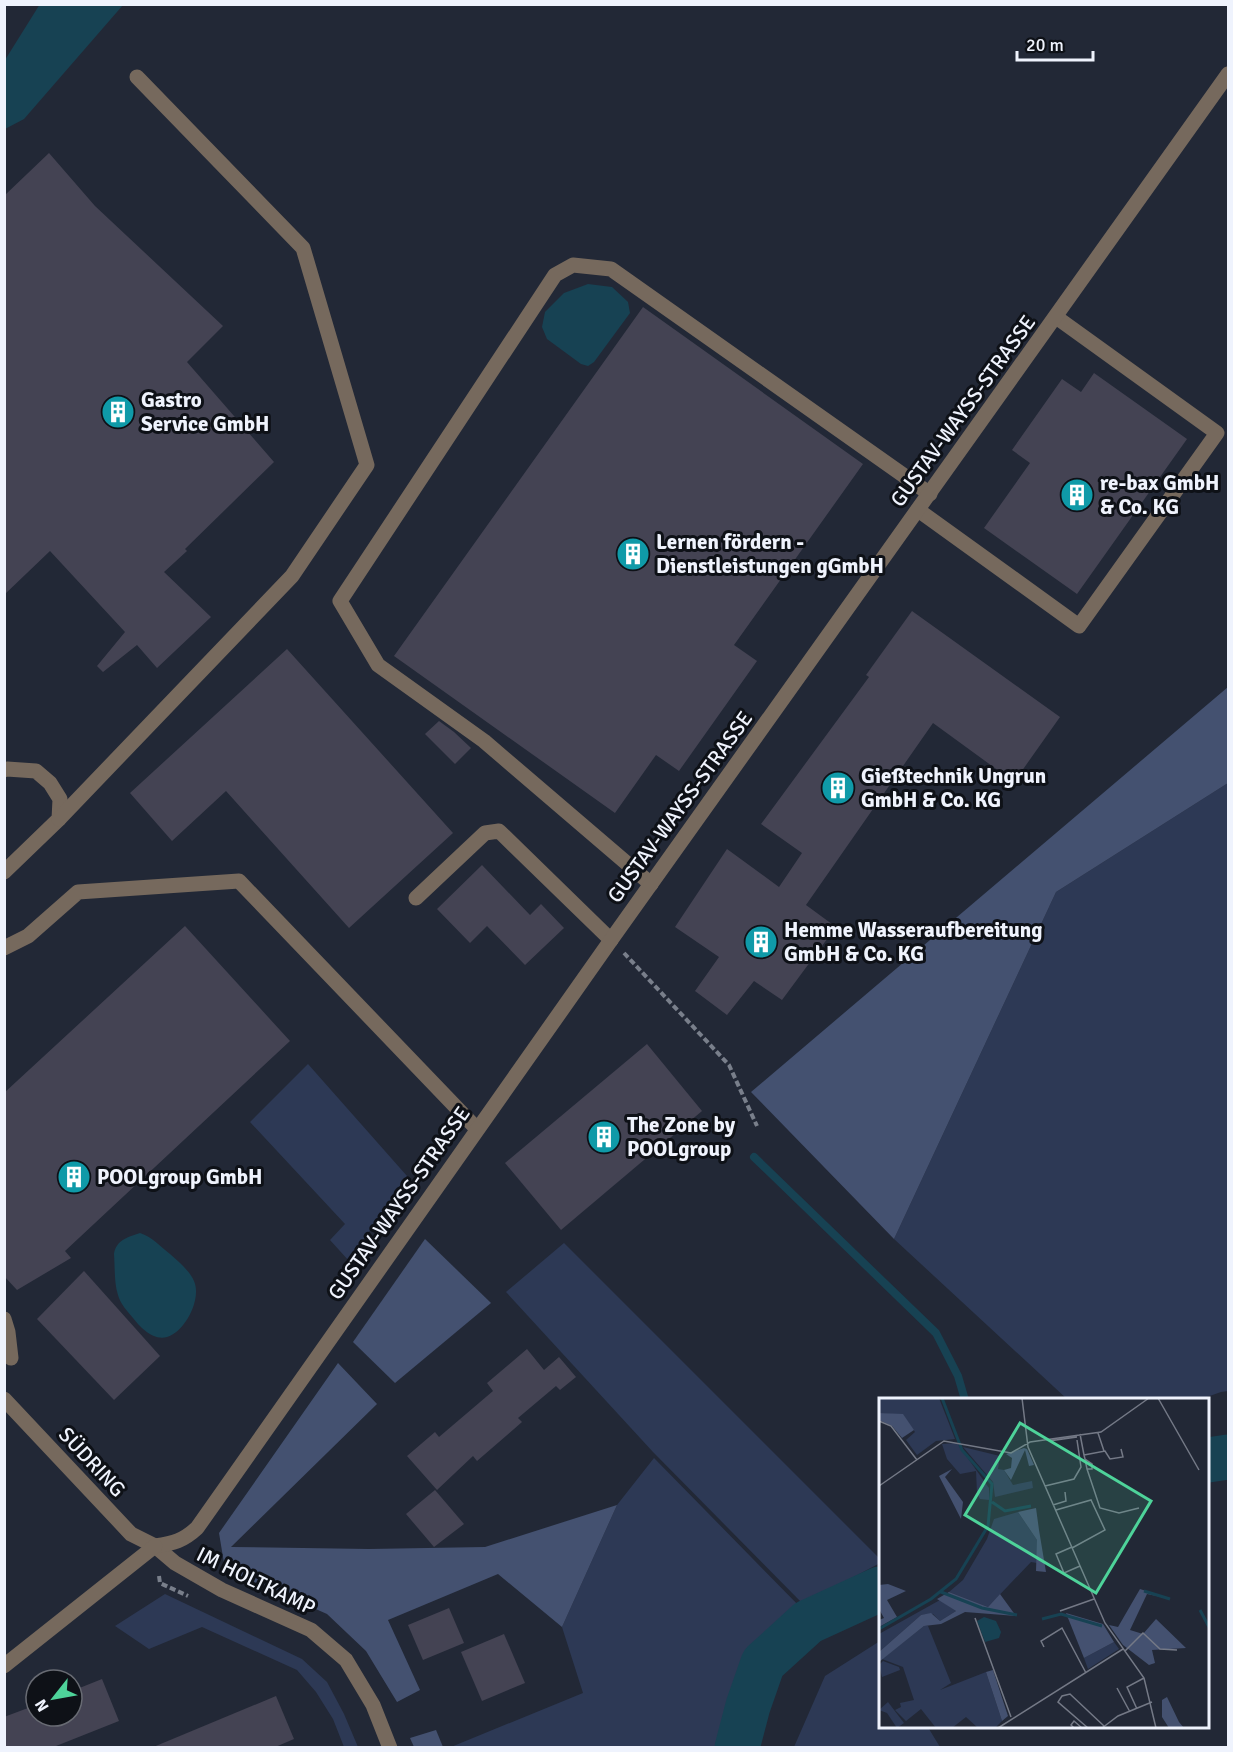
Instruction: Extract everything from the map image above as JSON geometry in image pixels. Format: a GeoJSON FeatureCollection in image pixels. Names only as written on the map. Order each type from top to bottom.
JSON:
{"type":"FeatureCollection","features":[{"type":"Feature","properties":{"kind":"street","name":"GUSTAV-WAYSS-STRASSE"},"geometry":{"type":"LineString","coordinates":[[155,1546],[170,1544],[186,1538],[197,1528],[611,940],[1228,74]]}},
{"type":"Feature","properties":{"kind":"street"},"geometry":{"type":"LineString","coordinates":[[4,872],[59,819],[292,576],[367,465],[303,248],[136,77]]}},
{"type":"Feature","properties":{"kind":"street"},"geometry":{"type":"LineString","coordinates":[[651,884],[484,741],[378,665],[340,601],[555,275],[573,265],[611,269],[930,494]]}},
{"type":"Feature","properties":{"kind":"street"},"geometry":{"type":"LineString","coordinates":[[918,510],[1079,626],[1203,453],[1217,433],[1056,317]]}},
{"type":"Feature","properties":{"kind":"street"},"geometry":{"type":"LineString","coordinates":[[4,770],[36,771],[50,783],[60,799],[59,819]]}},
{"type":"Feature","properties":{"kind":"street"},"geometry":{"type":"LineString","coordinates":[[416,898],[485,833],[499,831],[611,940]]}},
{"type":"Feature","properties":{"kind":"street"},"geometry":{"type":"LineString","coordinates":[[4,948],[28,936],[78,892],[239,881],[477,1129]]}},
{"type":"Feature","properties":{"kind":"street"},"geometry":{"type":"LineString","coordinates":[[4,1319],[11,1359]]}},
{"type":"Feature","properties":{"kind":"street","name":"SÜDRING"},"geometry":{"type":"LineString","coordinates":[[4,1399],[131,1534],[155,1546]]}},
{"type":"Feature","properties":{"kind":"street"},"geometry":{"type":"LineString","coordinates":[[4,1666],[155,1546]]}},
{"type":"Feature","properties":{"kind":"street","name":"IM HOLTKAMP"},"geometry":{"type":"LineString","coordinates":[[155,1546],[175,1563],[222,1590],[311,1630],[337,1652],[346,1660],[373,1705],[390,1748]]}},
{"type":"Feature","properties":{"kind":"path"},"geometry":{"type":"LineString","coordinates":[[611,940],[729,1065],[758,1126]]}},
{"type":"Feature","properties":{"kind":"path"},"geometry":{"type":"LineString","coordinates":[[155,1546],[160,1583],[191,1598]]}},
{"type":"Feature","properties":{"kind":"shaded area"},"geometry":{"type":"Polygon","coordinates":[[[40,4],[123,5],[24,119],[5,129],[5,60],[40,4]]]}},
{"type":"Feature","properties":{"kind":"shaded area"},"geometry":{"type":"Polygon","coordinates":[[[588,284],[612,287],[628,302],[630,313],[594,362],[588,366],[581,364],[547,339],[542,327],[545,312],[564,293],[588,284]]]}},
{"type":"Feature","properties":{"kind":"shaded area"},"geometry":{"type":"Polygon","coordinates":[[[1228,687],[1228,783],[1056,892],[894,1239],[751,1092],[1228,687]]]}},
{"type":"Feature","properties":{"kind":"shaded area"},"geometry":{"type":"Polygon","coordinates":[[[1228,783],[1228,1391],[1204,1398],[1066,1398],[894,1239],[1056,892],[1228,783]]]}},
{"type":"Feature","properties":{"kind":"shaded area"},"geometry":{"type":"Polygon","coordinates":[[[308,1064],[407,1176],[349,1261],[330,1240],[345,1224],[250,1122],[308,1064]]]}},
{"type":"Feature","properties":{"kind":"shaded area"},"geometry":{"type":"Polygon","coordinates":[[[140,1233],[152,1239],[186,1269],[196,1288],[194,1305],[186,1322],[174,1334],[167,1337],[157,1337],[143,1329],[119,1298],[115,1280],[115,1249],[123,1240],[140,1233]]]}},
{"type":"Feature","properties":{"kind":"shaded area"},"geometry":{"type":"Polygon","coordinates":[[[425,1239],[491,1303],[395,1383],[353,1342],[425,1239]]]}},
{"type":"Feature","properties":{"kind":"shaded area"},"geometry":{"type":"Polygon","coordinates":[[[564,1243],[879,1558],[879,1564],[803,1604],[653,1452],[506,1292],[564,1243]]]}},
{"type":"Feature","properties":{"kind":"shaded area"},"geometry":{"type":"Polygon","coordinates":[[[338,1363],[377,1404],[231,1547],[369,1549],[485,1547],[617,1505],[562,1627],[498,1574],[388,1620],[420,1690],[397,1702],[366,1651],[327,1614],[225,1569],[219,1533],[338,1363]]]}},
{"type":"Feature","properties":{"kind":"shaded area"},"geometry":{"type":"Polygon","coordinates":[[[654,1458],[805,1612],[750,1667],[725,1747],[451,1747],[583,1693],[562,1627],[617,1505],[654,1458]]]}},
{"type":"Feature","properties":{"kind":"shaded area"},"geometry":{"type":"Polygon","coordinates":[[[165,1594],[302,1659],[327,1682],[358,1747],[344,1747],[333,1719],[316,1692],[297,1670],[202,1627],[149,1649],[115,1626],[165,1594]]]}},
{"type":"Feature","properties":{"kind":"shaded area"},"geometry":{"type":"Polygon","coordinates":[[[879,1642],[879,1728],[930,1728],[940,1747],[794,1747],[825,1676],[879,1642]]]}},
{"type":"Feature","properties":{"kind":"shaded area"},"geometry":{"type":"Polygon","coordinates":[[[436,1730],[443,1747],[414,1747],[410,1738],[436,1730]]]}},
{"type":"Feature","properties":{"kind":"building","name":"Gastro Service GmbH"},"geometry":{"type":"Polygon","coordinates":[[[49,153],[95,206],[223,326],[187,362],[274,462],[164,572],[211,617],[157,668],[137,645],[103,672],[97,666],[125,632],[50,551],[4,595],[4,196],[49,153]]]}},
{"type":"Feature","properties":{"kind":"building","name":"Lernen fördern - Dienstleistungen gGmbH"},"geometry":{"type":"Polygon","coordinates":[[[643,307],[863,464],[734,645],[757,661],[679,771],[656,755],[615,813],[394,656],[643,307]]]}},
{"type":"Feature","properties":{"kind":"building","name":"re-bax GmbH & Co. KG"},"geometry":{"type":"Polygon","coordinates":[[[1094,373],[1187,439],[1077,594],[984,528],[1030,463],[1012,450],[1062,379],[1081,392],[1094,373]]]}},
{"type":"Feature","properties":{"kind":"building"},"geometry":{"type":"Polygon","coordinates":[[[912,611],[1060,717],[1014,782],[933,723],[806,905],[836,927],[782,1000],[754,981],[727,1015],[695,991],[719,957],[675,927],[727,849],[779,887],[802,853],[761,824],[869,677],[866,675],[912,611]]]}},
{"type":"Feature","properties":{"kind":"building"},"geometry":{"type":"Polygon","coordinates":[[[287,649],[453,833],[349,928],[226,791],[172,841],[130,793],[287,649]]]}},
{"type":"Feature","properties":{"kind":"building"},"geometry":{"type":"Polygon","coordinates":[[[439,721],[471,748],[455,764],[425,734],[439,721]]]}},
{"type":"Feature","properties":{"kind":"building"},"geometry":{"type":"Polygon","coordinates":[[[482,865],[530,915],[541,904],[564,928],[525,965],[487,926],[470,943],[437,909],[482,865]]]}},
{"type":"Feature","properties":{"kind":"building","name":"POOLgroup GmbH"},"geometry":{"type":"Polygon","coordinates":[[[185,926],[290,1041],[65,1251],[71,1258],[17,1290],[4,1276],[4,1093],[185,926]]]}},
{"type":"Feature","properties":{"kind":"building","name":"The Zone by POOLgroup"},"geometry":{"type":"Polygon","coordinates":[[[647,1044],[702,1111],[561,1230],[505,1163],[647,1044]]]}},
{"type":"Feature","properties":{"kind":"building"},"geometry":{"type":"Polygon","coordinates":[[[84,1271],[160,1356],[114,1400],[37,1319],[84,1271]]]}},
{"type":"Feature","properties":{"kind":"building"},"geometry":{"type":"Polygon","coordinates":[[[527,1349],[544,1370],[559,1357],[576,1377],[560,1390],[556,1386],[518,1418],[522,1422],[477,1461],[473,1456],[437,1490],[407,1456],[435,1432],[439,1437],[493,1391],[487,1383],[527,1349]]]}},
{"type":"Feature","properties":{"kind":"building"},"geometry":{"type":"Polygon","coordinates":[[[435,1490],[464,1524],[434,1547],[406,1514],[435,1490]]]}},
{"type":"Feature","properties":{"kind":"building"},"geometry":{"type":"Polygon","coordinates":[[[449,1608],[464,1643],[423,1660],[408,1625],[449,1608]]]}},
{"type":"Feature","properties":{"kind":"building"},"geometry":{"type":"Polygon","coordinates":[[[504,1634],[525,1683],[482,1701],[461,1652],[504,1634]]]}},
{"type":"Feature","properties":{"kind":"building"},"geometry":{"type":"Polygon","coordinates":[[[102,1679],[119,1721],[51,1748],[4,1748],[4,1717],[24,1710],[24,1728],[84,1728],[84,1686],[102,1679]]]}},
{"type":"Feature","properties":{"kind":"building"},"geometry":{"type":"Polygon","coordinates":[[[276,1696],[294,1739],[273,1748],[151,1748],[276,1696]]]}},
{"type":"Feature","properties":{"kind":"waterway"},"geometry":{"type":"LineString","coordinates":[[754,1157],[936,1333],[958,1376],[964,1398]]}},
{"type":"Feature","properties":{"kind":"waterway"},"geometry":{"type":"LineString","coordinates":[[1209,1460],[1228,1457]]}},
{"type":"Feature","properties":{"kind":"waterway"},"geometry":{"type":"LineString","coordinates":[[737,1748],[763,1663],[808,1622],[879,1589]]}},
{"type":"Feature","properties":{"kind":"place","name":"Gastro Service GmbH"},"geometry":{"type":"Point","coordinates":[118,412]}},
{"type":"Feature","properties":{"kind":"place","name":"re-bax GmbH & Co. KG"},"geometry":{"type":"Point","coordinates":[1077,495]}},
{"type":"Feature","properties":{"kind":"place","name":"Lernen fördern - Dienstleistungen gGmbH"},"geometry":{"type":"Point","coordinates":[633,554]}},
{"type":"Feature","properties":{"kind":"place","name":"Gießtechnik Ungrun GmbH & Co. KG"},"geometry":{"type":"Point","coordinates":[838,788]}},
{"type":"Feature","properties":{"kind":"place","name":"Hemme Wasseraufbereitung GmbH & Co. KG"},"geometry":{"type":"Point","coordinates":[761,942]}},
{"type":"Feature","properties":{"kind":"place","name":"The Zone by POOLgroup"},"geometry":{"type":"Point","coordinates":[604,1137]}},
{"type":"Feature","properties":{"kind":"place","name":"POOLgroup GmbH"},"geometry":{"type":"Point","coordinates":[74,1177]}}]}
